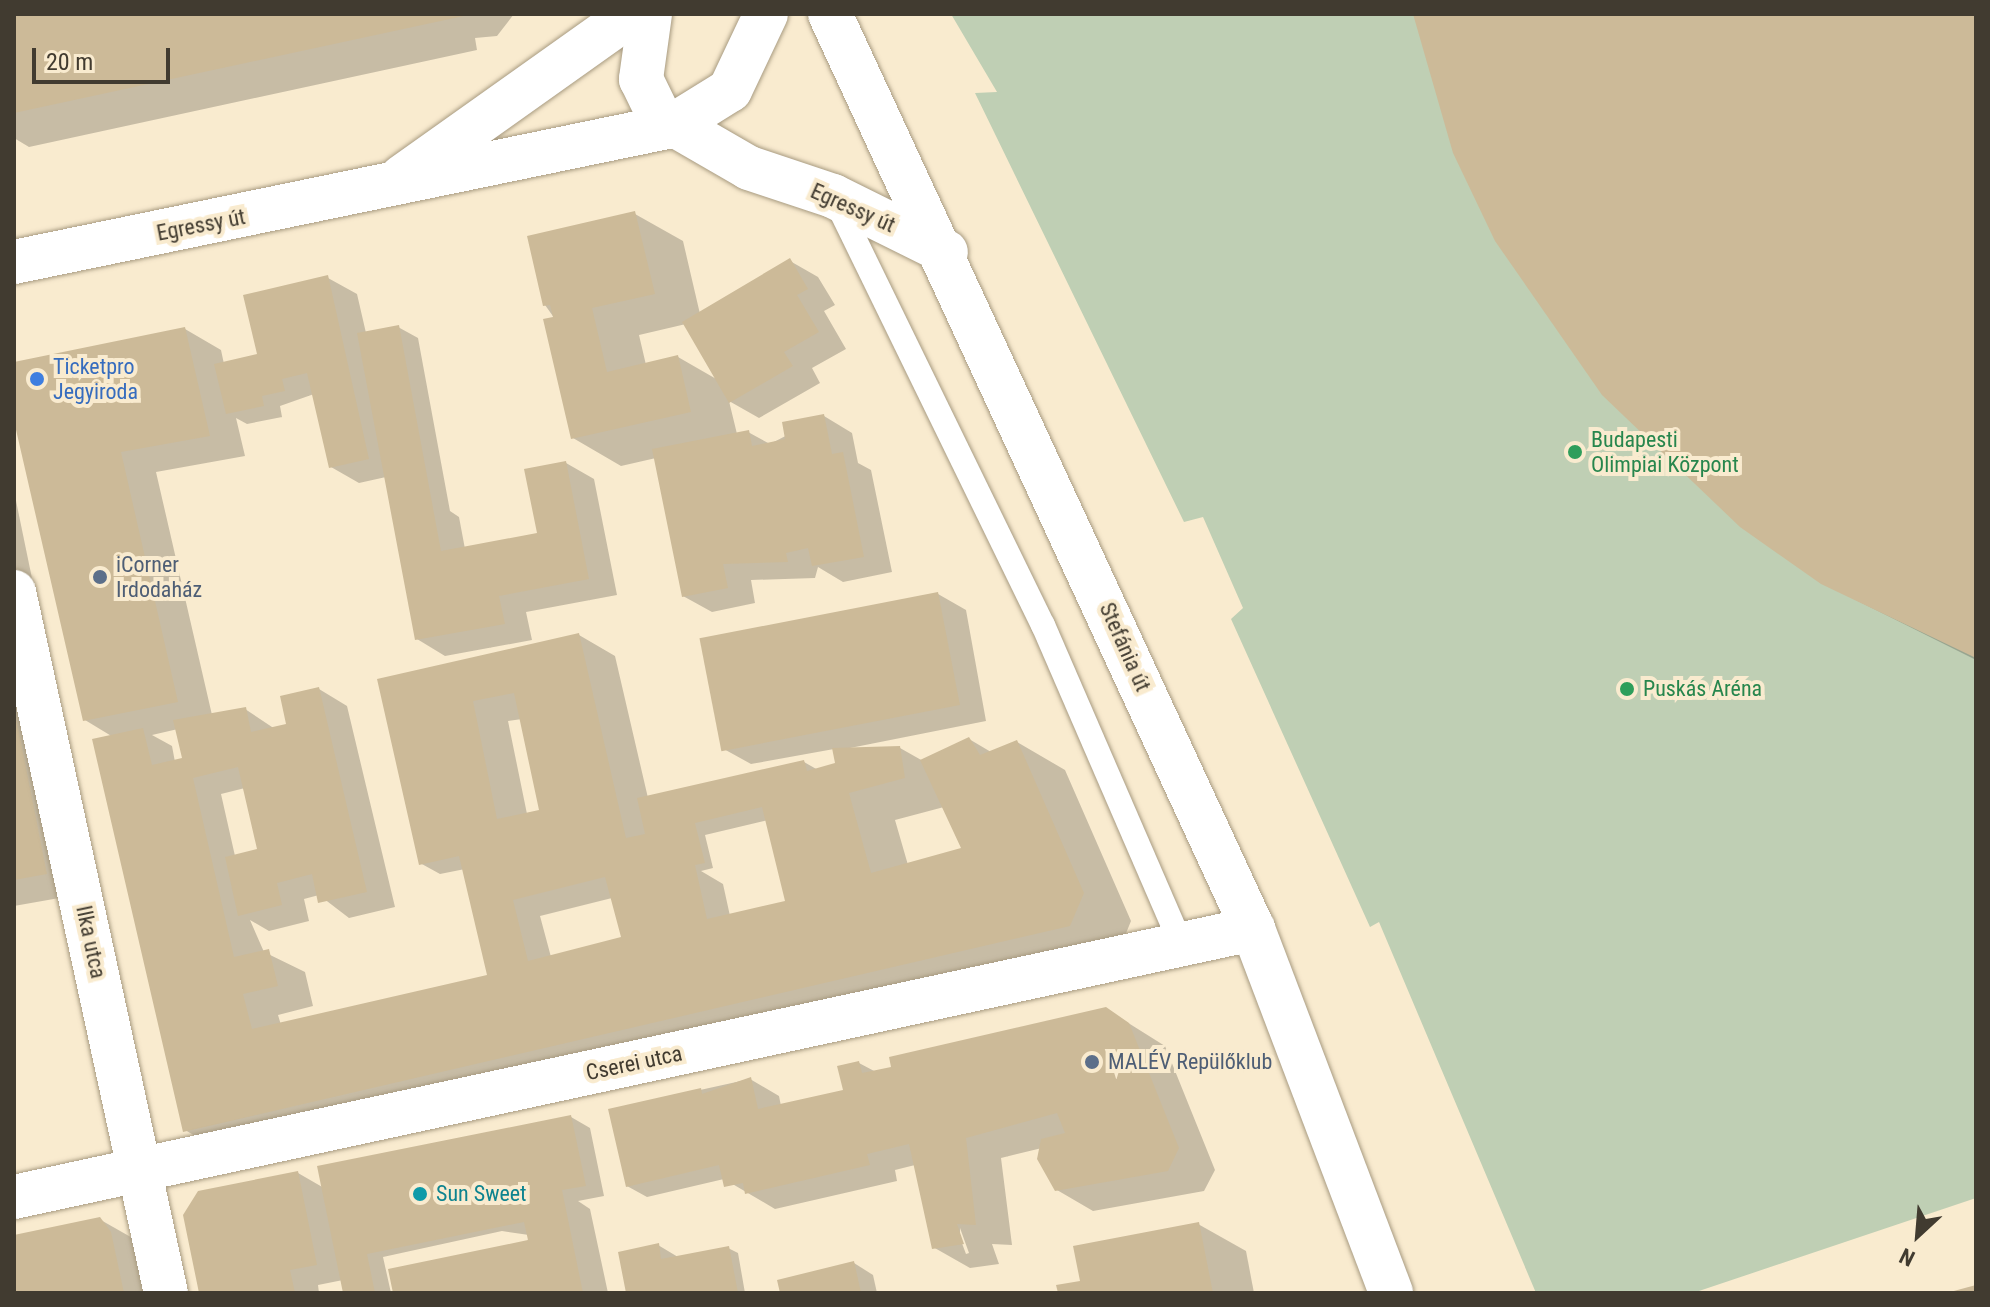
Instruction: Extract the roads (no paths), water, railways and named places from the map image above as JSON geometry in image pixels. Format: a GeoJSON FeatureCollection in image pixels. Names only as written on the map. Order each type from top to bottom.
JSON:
{"type":"FeatureCollection","features":[{"type":"Feature","properties":{"kind":"street","name":"Egressy út"},"geometry":{"type":"LineString","coordinates":[[387,187],[631,14]]}},
{"type":"Feature","properties":{"kind":"street"},"geometry":{"type":"LineString","coordinates":[[650,14],[641,79],[651,106],[672,126]]}},
{"type":"Feature","properties":{"kind":"street","name":"Egressy út"},"geometry":{"type":"LineString","coordinates":[[14,262],[672,126],[730,90],[766,14]]}},
{"type":"Feature","properties":{"kind":"street","name":"Stefánia út"},"geometry":{"type":"LineString","coordinates":[[830,14],[946,252],[1253,929],[1391,1293]]}},
{"type":"Feature","properties":{"kind":"street","name":"Egressy út"},"geometry":{"type":"LineString","coordinates":[[672,126],[749,168],[833,196],[946,252]]}},
{"type":"Feature","properties":{"kind":"street","name":"Ilka utca"},"geometry":{"type":"LineString","coordinates":[[14,592],[166,1293]]}},
{"type":"Feature","properties":{"kind":"street","name":"Cserei utca"},"geometry":{"type":"LineString","coordinates":[[14,1197],[1253,929]]}},
{"type":"Feature","properties":{"kind":"lane"},"geometry":{"type":"LineString","coordinates":[[833,196],[1043,625],[1182,946]]}},
{"type":"Feature","properties":{"kind":"place","name":"Ticketpro Jegyiroda"},"geometry":{"type":"Point","coordinates":[37,379]}},
{"type":"Feature","properties":{"kind":"place","name":"Budapesti Olimpiai Központ"},"geometry":{"type":"Point","coordinates":[1575,452]}},
{"type":"Feature","properties":{"kind":"place","name":"iCorner Irdodaház"},"geometry":{"type":"Point","coordinates":[100,577]}},
{"type":"Feature","properties":{"kind":"place","name":"Puskás Aréna"},"geometry":{"type":"Point","coordinates":[1627,689]}},
{"type":"Feature","properties":{"kind":"place","name":"MALÉV Repülőklub"},"geometry":{"type":"Point","coordinates":[1092,1062]}},
{"type":"Feature","properties":{"kind":"place","name":"Sun Sweet"},"geometry":{"type":"Point","coordinates":[420,1194]}}]}
